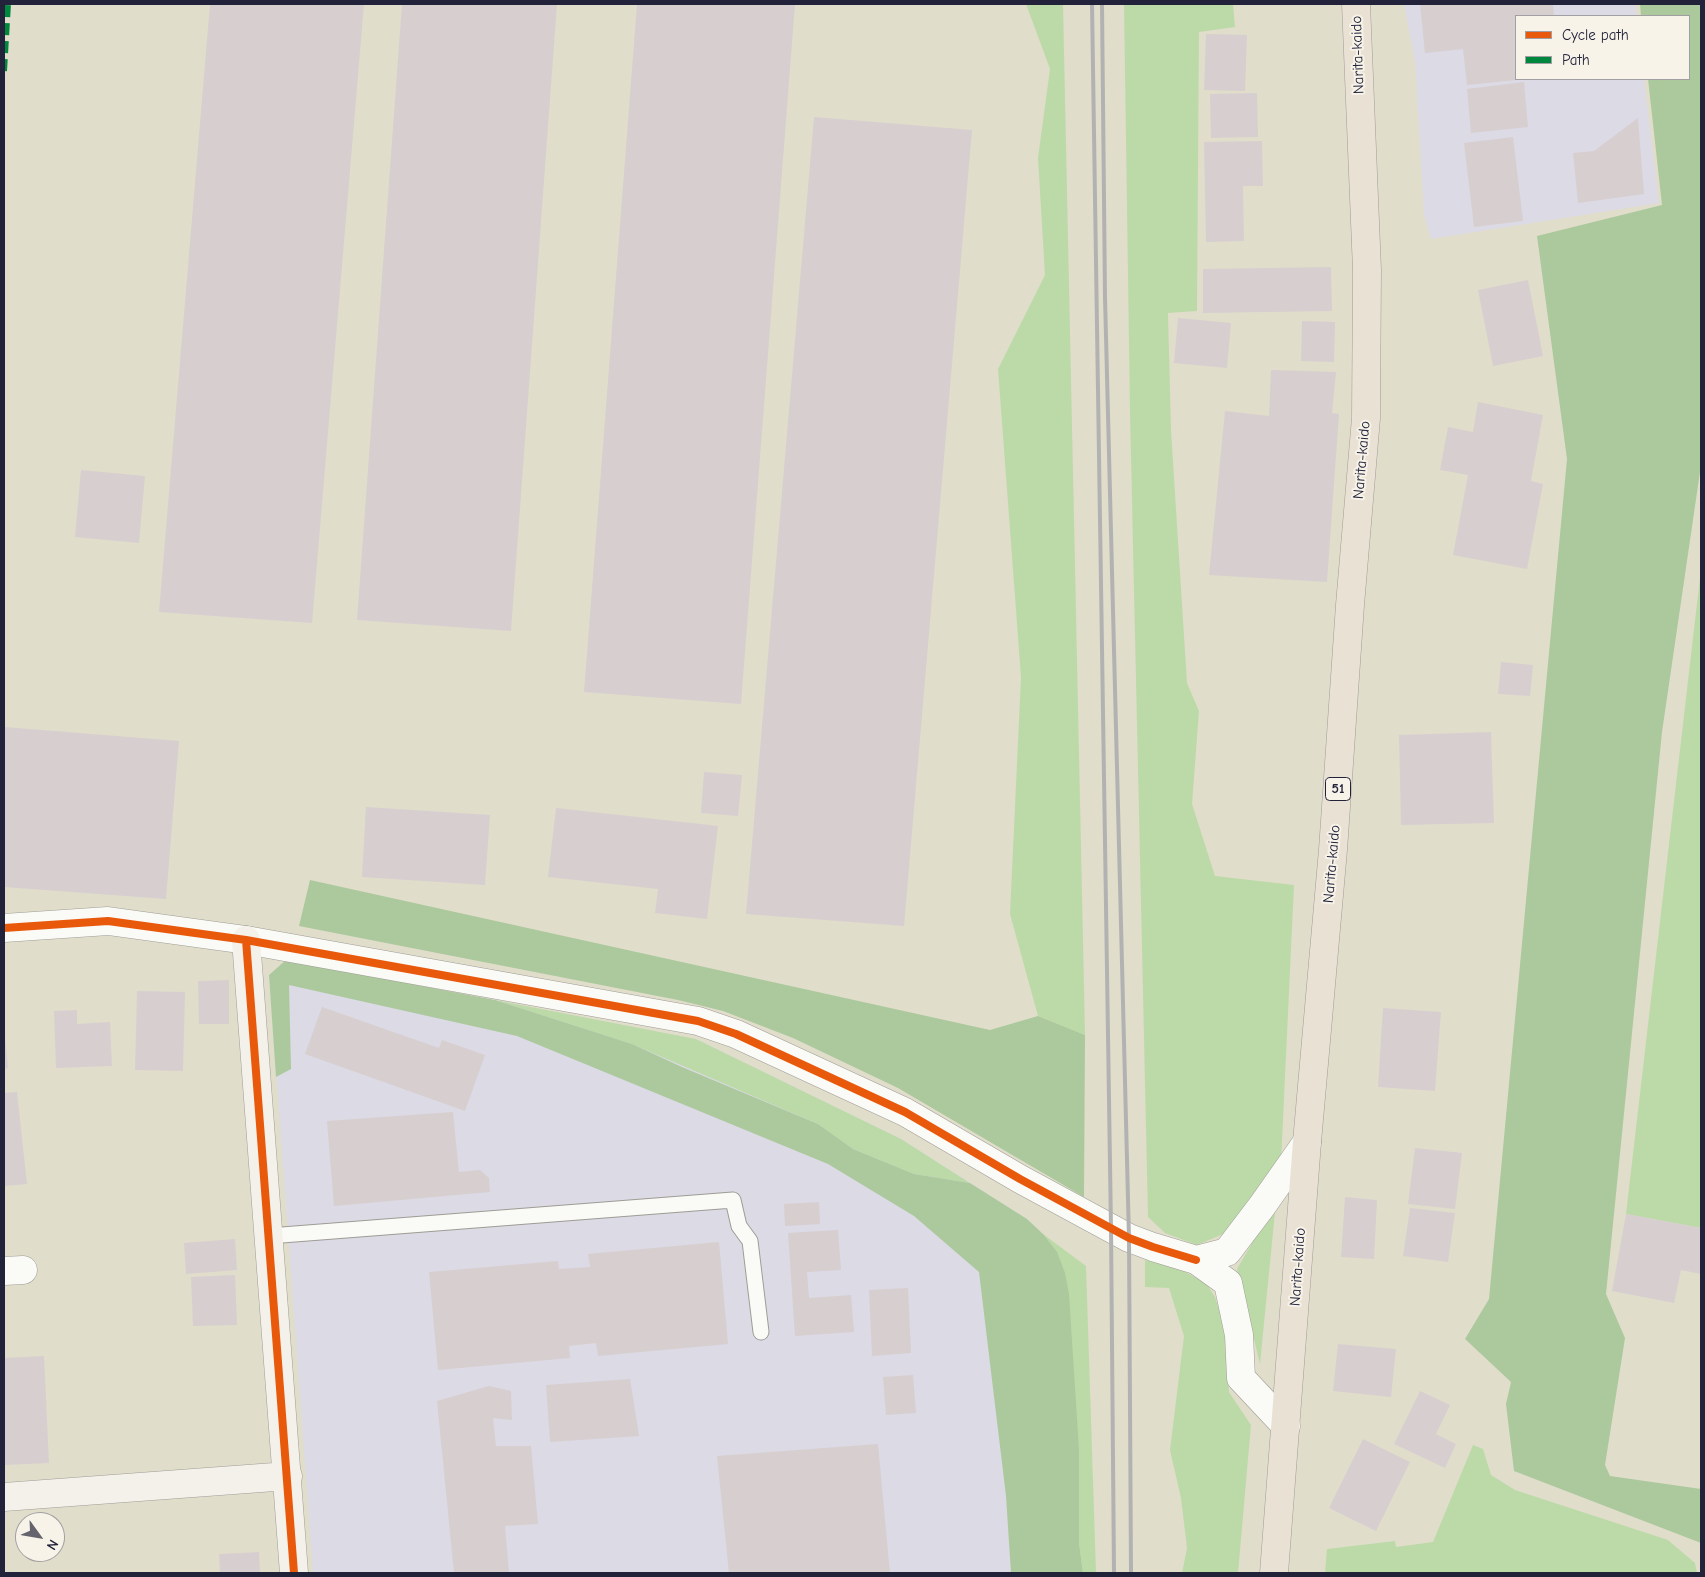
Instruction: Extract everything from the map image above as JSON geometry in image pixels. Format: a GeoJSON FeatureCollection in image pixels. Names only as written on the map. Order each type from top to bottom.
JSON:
{"type":"FeatureCollection","features":[{"type":"Feature","properties":{"kind":"highway","name":"Narita-kaido"},"geometry":{"type":"LineString","coordinates":[[1274,1573],[1366,418],[1367,270],[1356,4]]}},
{"type":"Feature","properties":{"kind":"street"},"geometry":{"type":"LineString","coordinates":[[4,928],[108,921],[246,940],[698,1021],[736,1034],[905,1112],[1020,1179],[1129,1238],[1196,1260],[1228,1283],[1239,1335],[1242,1378],[1286,1426]]}},
{"type":"Feature","properties":{"kind":"street"},"geometry":{"type":"LineString","coordinates":[[246,940],[294,1573]]}},
{"type":"Feature","properties":{"kind":"street"},"geometry":{"type":"LineString","coordinates":[[1196,1260],[1227,1252],[1307,1142]]}},
{"type":"Feature","properties":{"kind":"street"},"geometry":{"type":"LineString","coordinates":[[4,1497],[288,1476]]}},
{"type":"Feature","properties":{"kind":"lane"},"geometry":{"type":"LineString","coordinates":[[269,1236],[733,1200],[739,1226],[750,1241],[761,1332]]}},
{"type":"Feature","properties":{"kind":"shaded area"},"geometry":{"type":"Polygon","coordinates":[[[1404,4],[1635,4],[1637,15],[1515,15],[1515,80],[1644,80],[1659,203],[1431,239],[1424,215],[1415,62],[1404,4]]]}},
{"type":"Feature","properties":{"kind":"shaded area"},"geometry":{"type":"Polygon","coordinates":[[[286,960],[696,1039],[901,1139],[1027,1219],[1043,1234],[1073,1573],[313,1573],[269,975],[286,960]]]}},
{"type":"Feature","properties":{"kind":"green space"},"geometry":{"type":"Polygon","coordinates":[[[1026,4],[1063,4],[1085,1035],[1038,1016],[1010,914],[1021,677],[998,369],[1045,275],[1038,158],[1050,69],[1026,4]]]}},
{"type":"Feature","properties":{"kind":"green space"},"geometry":{"type":"Polygon","coordinates":[[[1124,4],[1233,4],[1235,27],[1199,32],[1197,311],[1168,313],[1171,430],[1187,683],[1199,711],[1192,804],[1215,876],[1294,885],[1281,1162],[1235,1229],[1197,1245],[1165,1233],[1148,1217],[1130,412],[1124,4]]]}},
{"type":"Feature","properties":{"kind":"green space"},"geometry":{"type":"Polygon","coordinates":[[[1640,4],[1701,4],[1701,465],[1662,732],[1606,1294],[1625,1338],[1605,1465],[1610,1476],[1701,1489],[1701,1543],[1514,1471],[1506,1404],[1511,1382],[1465,1339],[1489,1299],[1567,459],[1537,236],[1662,205],[1648,80],[1690,80],[1690,15],[1641,15],[1640,4]]]}},
{"type":"Feature","properties":{"kind":"green space"},"geometry":{"type":"Polygon","coordinates":[[[1701,569],[1701,1228],[1626,1214],[1701,569]]]}},
{"type":"Feature","properties":{"kind":"green space"},"geometry":{"type":"Polygon","coordinates":[[[310,880],[990,1030],[1038,1016],[1085,1035],[1084,1197],[898,1088],[793,1038],[723,1011],[678,1000],[299,926],[310,880]]]}},
{"type":"Feature","properties":{"kind":"green space"},"geometry":{"type":"Polygon","coordinates":[[[286,960],[495,1000],[632,1044],[818,1124],[853,1149],[914,1174],[970,1183],[1027,1219],[1043,1234],[1057,1252],[1065,1273],[1069,1294],[1079,1450],[1079,1543],[1083,1573],[1011,1573],[1006,1496],[979,1272],[914,1216],[828,1164],[517,1036],[289,985],[291,1069],[276,1077],[269,975],[286,960]]]}},
{"type":"Feature","properties":{"kind":"green space"},"geometry":{"type":"Polygon","coordinates":[[[495,1000],[696,1039],[901,1139],[970,1183],[914,1174],[853,1149],[818,1124],[632,1044],[495,1000]]]}},
{"type":"Feature","properties":{"kind":"green space"},"geometry":{"type":"Polygon","coordinates":[[[1276,1202],[1260,1364],[1237,1269],[1276,1202]]]}},
{"type":"Feature","properties":{"kind":"green space"},"geometry":{"type":"Polygon","coordinates":[[[1043,1234],[1086,1266],[1096,1573],[1083,1573],[1079,1543],[1079,1450],[1043,1234]]]}},
{"type":"Feature","properties":{"kind":"green space"},"geometry":{"type":"Polygon","coordinates":[[[1145,1260],[1178,1268],[1206,1283],[1215,1297],[1225,1327],[1229,1392],[1251,1425],[1238,1573],[1182,1573],[1187,1548],[1181,1498],[1170,1450],[1184,1336],[1169,1288],[1145,1287],[1145,1260]]]}},
{"type":"Feature","properties":{"kind":"green space"},"geometry":{"type":"Polygon","coordinates":[[[1473,1445],[1483,1449],[1491,1475],[1515,1490],[1668,1540],[1695,1563],[1697,1573],[1325,1573],[1327,1549],[1395,1541],[1396,1547],[1433,1542],[1473,1445]]]}},
{"type":"Feature","properties":{"kind":"building"},"geometry":{"type":"Polygon","coordinates":[[[210,4],[364,4],[312,623],[159,612],[210,4]]]}},
{"type":"Feature","properties":{"kind":"building"},"geometry":{"type":"Polygon","coordinates":[[[402,4],[557,4],[511,631],[357,620],[402,4]]]}},
{"type":"Feature","properties":{"kind":"building"},"geometry":{"type":"Polygon","coordinates":[[[637,4],[795,4],[741,704],[584,692],[637,4]]]}},
{"type":"Feature","properties":{"kind":"building"},"geometry":{"type":"Polygon","coordinates":[[[1420,4],[1553,4],[1554,15],[1515,15],[1516,80],[1467,85],[1463,49],[1425,53],[1420,4]]]}},
{"type":"Feature","properties":{"kind":"building"},"geometry":{"type":"Polygon","coordinates":[[[1206,34],[1247,35],[1245,91],[1204,90],[1206,34]]]}},
{"type":"Feature","properties":{"kind":"building"},"geometry":{"type":"Polygon","coordinates":[[[1524,82],[1528,127],[1471,133],[1467,89],[1524,82]]]}},
{"type":"Feature","properties":{"kind":"building"},"geometry":{"type":"Polygon","coordinates":[[[1257,93],[1258,137],[1211,138],[1210,94],[1257,93]]]}},
{"type":"Feature","properties":{"kind":"building"},"geometry":{"type":"Polygon","coordinates":[[[814,117],[972,130],[904,926],[746,914],[814,117]]]}},
{"type":"Feature","properties":{"kind":"building"},"geometry":{"type":"Polygon","coordinates":[[[1638,118],[1644,194],[1578,203],[1573,153],[1594,151],[1638,118]]]}},
{"type":"Feature","properties":{"kind":"building"},"geometry":{"type":"Polygon","coordinates":[[[1513,137],[1523,221],[1474,227],[1464,143],[1513,137]]]}},
{"type":"Feature","properties":{"kind":"building"},"geometry":{"type":"Polygon","coordinates":[[[1262,141],[1263,186],[1243,186],[1244,241],[1206,242],[1204,142],[1262,141]]]}},
{"type":"Feature","properties":{"kind":"building"},"geometry":{"type":"Polygon","coordinates":[[[1331,267],[1332,311],[1203,313],[1203,269],[1331,267]]]}},
{"type":"Feature","properties":{"kind":"building"},"geometry":{"type":"Polygon","coordinates":[[[1528,280],[1543,356],[1493,366],[1478,290],[1528,280]]]}},
{"type":"Feature","properties":{"kind":"building"},"geometry":{"type":"Polygon","coordinates":[[[1178,318],[1231,323],[1227,368],[1174,363],[1178,318]]]}},
{"type":"Feature","properties":{"kind":"building"},"geometry":{"type":"Polygon","coordinates":[[[1302,321],[1335,322],[1334,362],[1301,361],[1302,321]]]}},
{"type":"Feature","properties":{"kind":"building"},"geometry":{"type":"Polygon","coordinates":[[[1271,370],[1336,372],[1332,413],[1339,414],[1327,582],[1209,575],[1225,411],[1269,416],[1271,370]]]}},
{"type":"Feature","properties":{"kind":"building"},"geometry":{"type":"Polygon","coordinates":[[[1478,402],[1543,415],[1531,481],[1543,484],[1527,569],[1453,555],[1468,475],[1440,470],[1448,427],[1473,432],[1478,402]]]}},
{"type":"Feature","properties":{"kind":"building"},"geometry":{"type":"Polygon","coordinates":[[[81,470],[145,476],[139,543],[75,537],[81,470]]]}},
{"type":"Feature","properties":{"kind":"building"},"geometry":{"type":"Polygon","coordinates":[[[1501,662],[1533,665],[1530,696],[1498,694],[1501,662]]]}},
{"type":"Feature","properties":{"kind":"building"},"geometry":{"type":"Polygon","coordinates":[[[4,727],[179,741],[166,899],[4,887],[4,727]]]}},
{"type":"Feature","properties":{"kind":"building"},"geometry":{"type":"Polygon","coordinates":[[[1491,732],[1494,823],[1401,825],[1399,735],[1491,732]]]}},
{"type":"Feature","properties":{"kind":"building"},"geometry":{"type":"Polygon","coordinates":[[[704,772],[742,775],[738,816],[701,813],[704,772]]]}},
{"type":"Feature","properties":{"kind":"building"},"geometry":{"type":"Polygon","coordinates":[[[366,807],[490,815],[485,885],[362,877],[366,807]]]}},
{"type":"Feature","properties":{"kind":"building"},"geometry":{"type":"Polygon","coordinates":[[[556,808],[718,826],[707,919],[655,913],[658,889],[548,877],[556,808]]]}},
{"type":"Feature","properties":{"kind":"building"},"geometry":{"type":"Polygon","coordinates":[[[229,980],[229,1024],[199,1024],[198,981],[229,980]]]}},
{"type":"Feature","properties":{"kind":"building"},"geometry":{"type":"Polygon","coordinates":[[[137,991],[185,992],[183,1071],[135,1070],[137,991]]]}},
{"type":"Feature","properties":{"kind":"building"},"geometry":{"type":"Polygon","coordinates":[[[322,1007],[439,1048],[442,1040],[485,1055],[465,1111],[305,1054],[322,1007]]]}},
{"type":"Feature","properties":{"kind":"building"},"geometry":{"type":"Polygon","coordinates":[[[1383,1008],[1441,1012],[1435,1091],[1378,1087],[1383,1008]]]}},
{"type":"Feature","properties":{"kind":"building"},"geometry":{"type":"Polygon","coordinates":[[[77,1010],[77,1024],[110,1022],[112,1066],[56,1068],[54,1011],[77,1010]]]}},
{"type":"Feature","properties":{"kind":"building"},"geometry":{"type":"Polygon","coordinates":[[[4,1037],[8,1068],[4,1069],[4,1037]]]}},
{"type":"Feature","properties":{"kind":"building"},"geometry":{"type":"Polygon","coordinates":[[[17,1092],[27,1184],[4,1186],[4,1093],[17,1092]]]}},
{"type":"Feature","properties":{"kind":"building"},"geometry":{"type":"Polygon","coordinates":[[[453,1112],[459,1172],[480,1170],[489,1178],[490,1192],[334,1206],[327,1121],[453,1112]]]}},
{"type":"Feature","properties":{"kind":"building"},"geometry":{"type":"Polygon","coordinates":[[[1415,1148],[1462,1153],[1455,1209],[1408,1204],[1415,1148]]]}},
{"type":"Feature","properties":{"kind":"building"},"geometry":{"type":"Polygon","coordinates":[[[1345,1197],[1377,1200],[1374,1259],[1341,1257],[1345,1197]]]}},
{"type":"Feature","properties":{"kind":"building"},"geometry":{"type":"Polygon","coordinates":[[[819,1202],[820,1224],[785,1226],[784,1204],[819,1202]]]}},
{"type":"Feature","properties":{"kind":"building"},"geometry":{"type":"Polygon","coordinates":[[[1410,1208],[1455,1213],[1448,1262],[1403,1256],[1410,1208]]]}},
{"type":"Feature","properties":{"kind":"building"},"geometry":{"type":"Polygon","coordinates":[[[1626,1214],[1701,1228],[1701,1274],[1681,1270],[1674,1303],[1612,1291],[1626,1214]]]}},
{"type":"Feature","properties":{"kind":"building"},"geometry":{"type":"Polygon","coordinates":[[[838,1230],[841,1270],[807,1272],[809,1298],[851,1295],[854,1332],[795,1336],[788,1233],[838,1230]]]}},
{"type":"Feature","properties":{"kind":"building"},"geometry":{"type":"Polygon","coordinates":[[[235,1239],[237,1270],[186,1274],[184,1243],[235,1239]]]}},
{"type":"Feature","properties":{"kind":"building"},"geometry":{"type":"Polygon","coordinates":[[[719,1242],[728,1344],[598,1356],[596,1343],[569,1346],[570,1358],[438,1370],[429,1272],[558,1261],[559,1269],[590,1267],[588,1254],[719,1242]]]}},
{"type":"Feature","properties":{"kind":"building"},"geometry":{"type":"Polygon","coordinates":[[[235,1275],[237,1325],[193,1326],[191,1277],[235,1275]]]}},
{"type":"Feature","properties":{"kind":"building"},"geometry":{"type":"Polygon","coordinates":[[[908,1288],[911,1353],[872,1356],[869,1290],[908,1288]]]}},
{"type":"Feature","properties":{"kind":"building"},"geometry":{"type":"Polygon","coordinates":[[[1338,1344],[1396,1349],[1391,1397],[1333,1391],[1338,1344]]]}},
{"type":"Feature","properties":{"kind":"building"},"geometry":{"type":"Polygon","coordinates":[[[44,1356],[49,1463],[4,1465],[4,1358],[44,1356]]]}},
{"type":"Feature","properties":{"kind":"building"},"geometry":{"type":"Polygon","coordinates":[[[913,1375],[916,1413],[886,1415],[883,1377],[913,1375]]]}},
{"type":"Feature","properties":{"kind":"building"},"geometry":{"type":"Polygon","coordinates":[[[630,1379],[639,1436],[550,1442],[546,1385],[630,1379]]]}},
{"type":"Feature","properties":{"kind":"building"},"geometry":{"type":"Polygon","coordinates":[[[489,1386],[511,1391],[512,1420],[493,1418],[496,1446],[531,1446],[538,1524],[505,1526],[509,1573],[454,1573],[437,1401],[489,1386]]]}},
{"type":"Feature","properties":{"kind":"building"},"geometry":{"type":"Polygon","coordinates":[[[1420,1391],[1450,1405],[1436,1434],[1456,1444],[1445,1468],[1394,1444],[1420,1391]]]}},
{"type":"Feature","properties":{"kind":"building"},"geometry":{"type":"Polygon","coordinates":[[[1363,1439],[1410,1462],[1376,1531],[1329,1508],[1363,1439]]]}},
{"type":"Feature","properties":{"kind":"building"},"geometry":{"type":"Polygon","coordinates":[[[878,1444],[890,1573],[729,1573],[717,1456],[878,1444]]]}},
{"type":"Feature","properties":{"kind":"building"},"geometry":{"type":"Polygon","coordinates":[[[259,1552],[260,1573],[220,1573],[219,1554],[259,1552]]]}},
{"type":"Feature","properties":{"kind":"railway"},"geometry":{"type":"LineString","coordinates":[[1092,4],[1111,1228],[1114,1573]]}},
{"type":"Feature","properties":{"kind":"railway"},"geometry":{"type":"LineString","coordinates":[[1102,4],[1105,297],[1129,1238],[1131,1573]]}},
{"type":"Feature","properties":{"kind":"marked path"},"geometry":{"type":"LineString","coordinates":[[4,71],[8,4]]}},
{"type":"Feature","properties":{"kind":"cycle path"},"geometry":{"type":"LineString","coordinates":[[4,928],[108,921],[246,940],[698,1021],[736,1034],[905,1112],[1020,1179],[1129,1238],[1196,1260]]}},
{"type":"Feature","properties":{"kind":"cycle path"},"geometry":{"type":"LineString","coordinates":[[246,940],[294,1573]]}}]}
